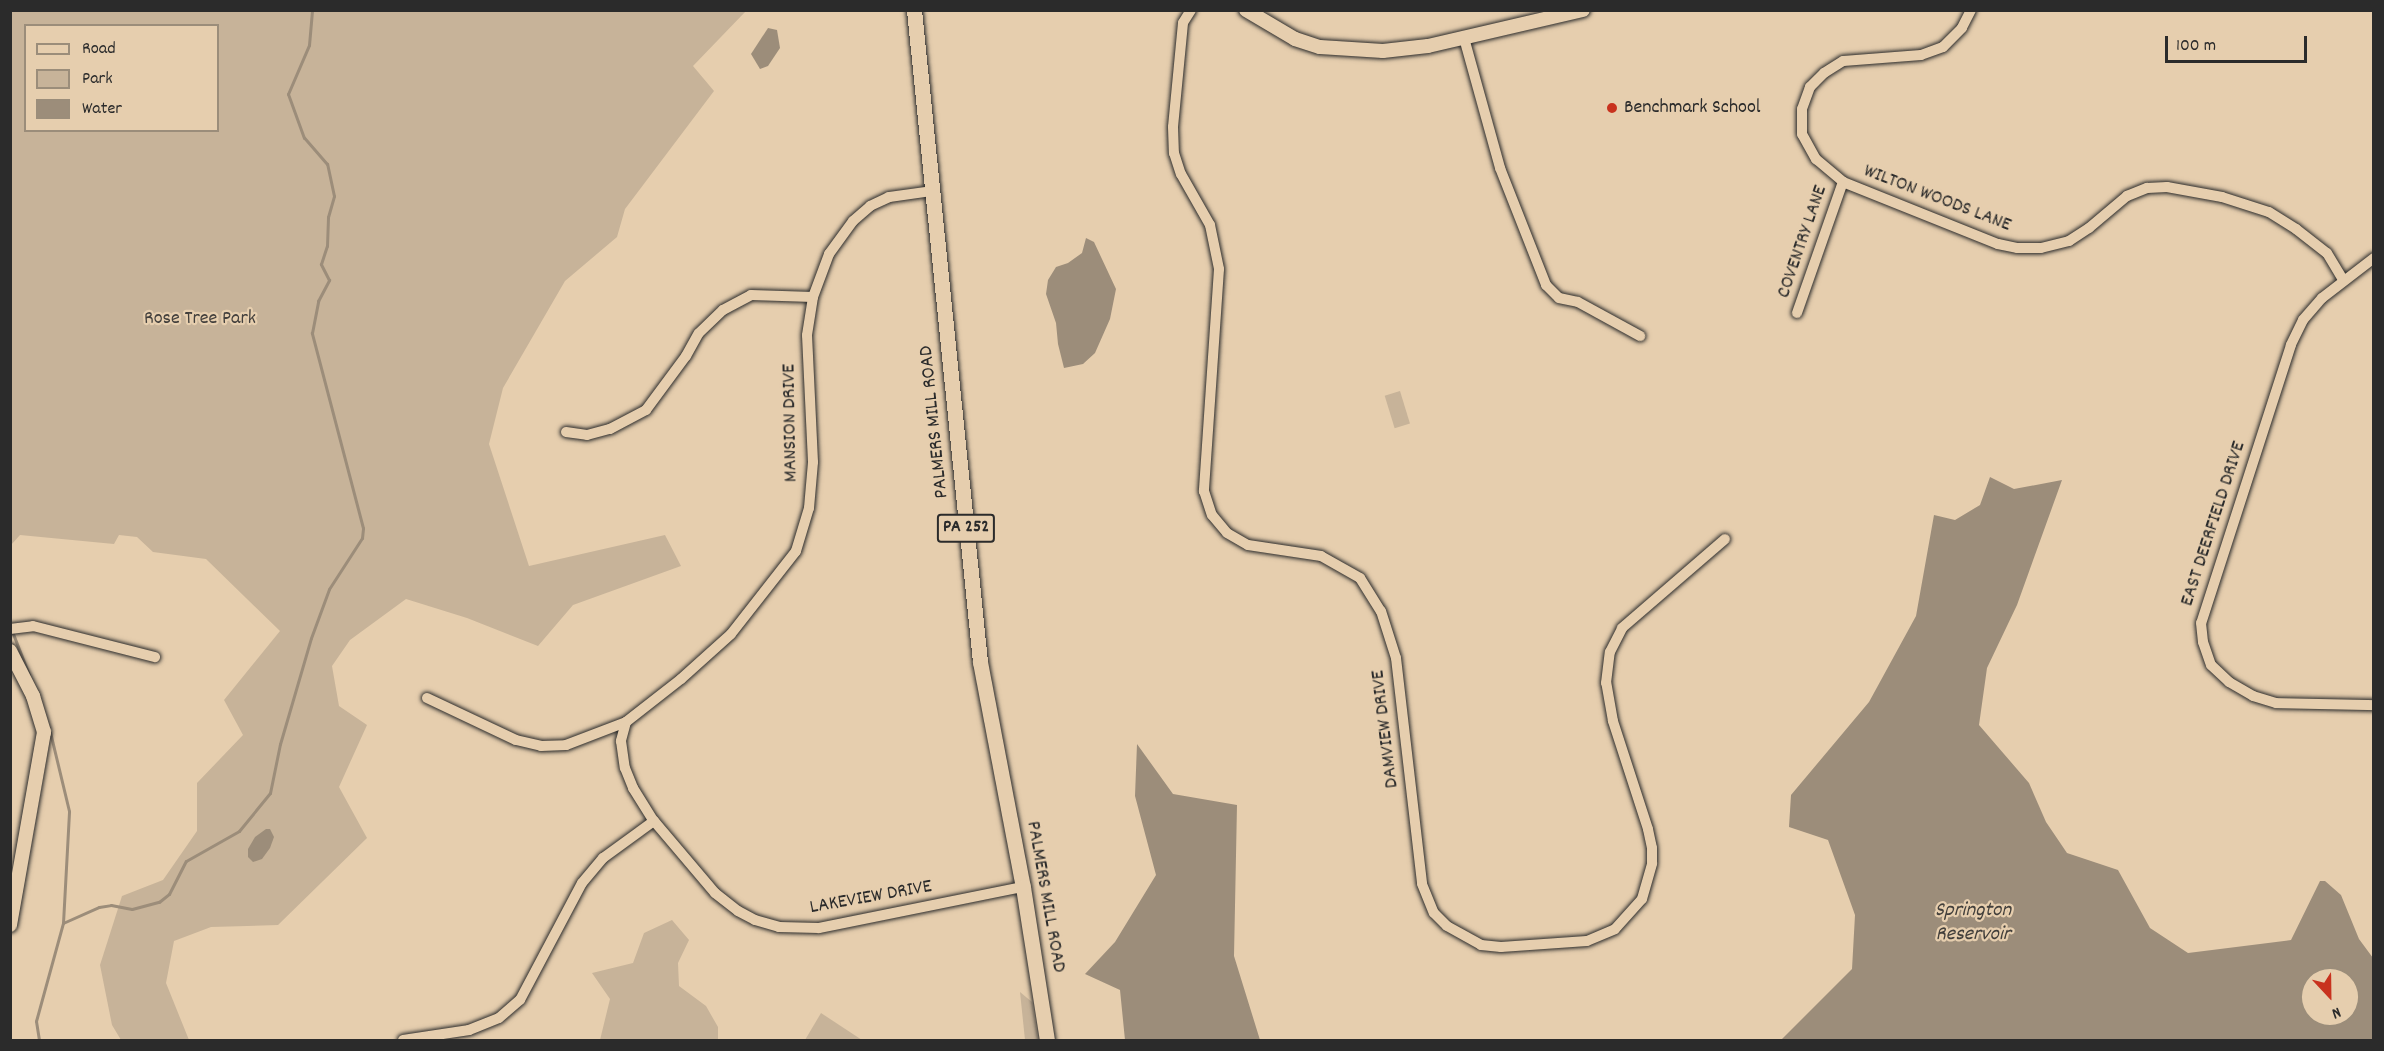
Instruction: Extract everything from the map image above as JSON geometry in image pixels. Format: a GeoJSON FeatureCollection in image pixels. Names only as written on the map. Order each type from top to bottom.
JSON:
{"type":"FeatureCollection","features":[{"type":"Feature","properties":{"kind":"main road","name":"PALMERS MILL ROAD"},"geometry":{"type":"LineString","coordinates":[[914,10],[980,662],[1023,887],[1047,1041]]}},
{"type":"Feature","properties":{"kind":"main road"},"geometry":{"type":"LineString","coordinates":[[1246,10],[1295,39],[1326,48],[1383,51],[1464,38],[1583,10]]}},
{"type":"Feature","properties":{"kind":"main road"},"geometry":{"type":"LineString","coordinates":[[10,651],[33,696],[44,732],[10,925]]}},
{"type":"Feature","properties":{"kind":"street","name":"DAMVIEW DRIVE"},"geometry":{"type":"LineString","coordinates":[[1191,10],[1183,23],[1173,127],[1174,153],[1181,174],[1210,225],[1219,269],[1204,491],[1212,515],[1227,533],[1248,545],[1321,556],[1360,578],[1381,611],[1396,658],[1422,884],[1434,913],[1447,926],[1481,945],[1501,947],[1587,941],[1615,929],[1642,899],[1652,863],[1652,848],[1613,721],[1606,683],[1610,652],[1622,628],[1725,539]]}},
{"type":"Feature","properties":{"kind":"street","name":"WILTON WOODS LANE"},"geometry":{"type":"LineString","coordinates":[[1971,10],[1962,28],[1943,46],[1922,55],[1843,61],[1824,73],[1810,87],[1802,109],[1802,135],[1816,159],[1843,182],[2017,249],[2041,248],[2069,241],[2089,228],[2127,196],[2146,188],[2178,189],[2222,197],[2269,212],[2326,253],[2343,280]]}},
{"type":"Feature","properties":{"kind":"street"},"geometry":{"type":"LineString","coordinates":[[1464,38],[1500,168],[1546,285],[1559,298],[1578,302],[1640,336]]}},
{"type":"Feature","properties":{"kind":"street","name":"COVENTRY LANE"},"geometry":{"type":"LineString","coordinates":[[1797,313],[1843,182]]}},
{"type":"Feature","properties":{"kind":"street","name":"MANSION DRIVE"},"geometry":{"type":"LineString","coordinates":[[626,722],[681,679],[731,634],[796,551],[808,508],[813,462],[807,335],[813,297],[829,254],[852,221],[870,206],[890,197],[932,191]]}},
{"type":"Feature","properties":{"kind":"street","name":"EAST DEERFIELD DRIVE"},"geometry":{"type":"LineString","coordinates":[[2373,258],[2322,298],[2303,320],[2291,345],[2201,622],[2203,642],[2211,665],[2229,682],[2253,696],[2276,703],[2373,705]]}},
{"type":"Feature","properties":{"kind":"street"},"geometry":{"type":"LineString","coordinates":[[566,432],[587,435],[610,429],[646,410],[686,356],[699,333],[723,310],[751,295],[813,297]]}},
{"type":"Feature","properties":{"kind":"street"},"geometry":{"type":"LineString","coordinates":[[10,630],[33,626],[155,657]]}},
{"type":"Feature","properties":{"kind":"street"},"geometry":{"type":"LineString","coordinates":[[427,698],[516,740],[541,746],[566,745],[626,722]]}},
{"type":"Feature","properties":{"kind":"street","name":"LAKEVIEW DRIVE"},"geometry":{"type":"LineString","coordinates":[[626,722],[621,741],[625,768],[633,788],[654,820],[715,893],[738,911],[779,927],[819,928],[1023,887]]}},
{"type":"Feature","properties":{"kind":"street"},"geometry":{"type":"LineString","coordinates":[[404,1041],[469,1030],[499,1018],[520,1000],[582,883],[603,858],[654,820]]}},
{"type":"Feature","properties":{"kind":"green space","name":"Rose Tree Park"},"geometry":{"type":"Polygon","coordinates":[[[11,11],[746,11],[693,66],[714,91],[625,209],[617,237],[565,281],[503,388],[489,444],[529,566],[665,535],[681,566],[573,605],[538,646],[467,618],[406,599],[350,640],[332,666],[339,706],[367,725],[339,787],[367,838],[278,925],[211,927],[174,941],[166,983],[189,1040],[121,1040],[112,1025],[100,965],[122,896],[163,880],[197,831],[197,783],[243,735],[224,700],[280,631],[206,559],[153,552],[137,537],[119,535],[114,544],[20,535],[11,545],[11,11]]]}},
{"type":"Feature","properties":{"kind":"green space"},"geometry":{"type":"Polygon","coordinates":[[[1400,391],[1410,424],[1395,428],[1385,396],[1400,391]]]}},
{"type":"Feature","properties":{"kind":"green space"},"geometry":{"type":"Polygon","coordinates":[[[672,920],[689,940],[678,963],[679,986],[706,1006],[718,1027],[718,1040],[600,1040],[610,999],[592,973],[633,963],[644,933],[672,920]]]}},
{"type":"Feature","properties":{"kind":"green space"},"geometry":{"type":"Polygon","coordinates":[[[1020,992],[1032,1002],[1038,1040],[1025,1040],[1020,992]]]}},
{"type":"Feature","properties":{"kind":"green space"},"geometry":{"type":"Polygon","coordinates":[[[821,1013],[862,1040],[805,1040],[821,1013]]]}},
{"type":"Feature","properties":{"kind":"water"},"geometry":{"type":"Polygon","coordinates":[[[768,28],[777,30],[780,48],[768,66],[760,69],[751,54],[768,28]]]}},
{"type":"Feature","properties":{"kind":"water"},"geometry":{"type":"Polygon","coordinates":[[[1086,238],[1094,242],[1116,289],[1110,319],[1095,353],[1083,364],[1064,368],[1056,323],[1046,294],[1048,280],[1056,267],[1068,263],[1082,253],[1086,238]]]}},
{"type":"Feature","properties":{"kind":"water","name":"Springton Reservoir"},"geometry":{"type":"Polygon","coordinates":[[[1990,477],[2014,489],[2062,480],[2017,605],[1987,668],[1979,725],[2029,783],[2046,822],[2067,853],[2118,870],[2150,928],[2188,953],[2291,940],[2320,881],[2325,881],[2341,895],[2359,939],[2373,958],[2373,1040],[1781,1040],[1852,969],[1855,915],[1828,840],[1789,827],[1791,795],[1869,702],[1916,616],[1934,515],[1955,520],[1980,505],[1990,477]]]}},
{"type":"Feature","properties":{"kind":"water"},"geometry":{"type":"Polygon","coordinates":[[[1137,744],[1173,794],[1237,805],[1234,956],[1260,1040],[1125,1040],[1120,990],[1085,974],[1115,942],[1156,875],[1135,796],[1137,744]]]}},
{"type":"Feature","properties":{"kind":"water"},"geometry":{"type":"Polygon","coordinates":[[[266,829],[270,829],[274,837],[270,848],[262,859],[253,862],[248,857],[248,849],[255,837],[266,829]]]}},
{"type":"Feature","properties":{"kind":"waterway"},"geometry":{"type":"LineString","coordinates":[[63,923],[99,907],[111,905],[132,909],[159,902],[169,894],[186,861],[239,831],[270,793],[280,744],[311,638],[329,589],[362,538],[363,528],[312,333],[318,301],[329,280],[321,264],[327,246],[328,217],[334,196],[327,164],[304,138],[288,94],[309,45],[312,10]]}},
{"type":"Feature","properties":{"kind":"waterway"},"geometry":{"type":"LineString","coordinates":[[12,631],[29,675]]}},
{"type":"Feature","properties":{"kind":"waterway"},"geometry":{"type":"LineString","coordinates":[[39,1040],[36,1021],[63,923],[69,811],[50,732]]}},
{"type":"Feature","properties":{"kind":"place","name":"Benchmark School"},"geometry":{"type":"Point","coordinates":[1612,108]}}]}
